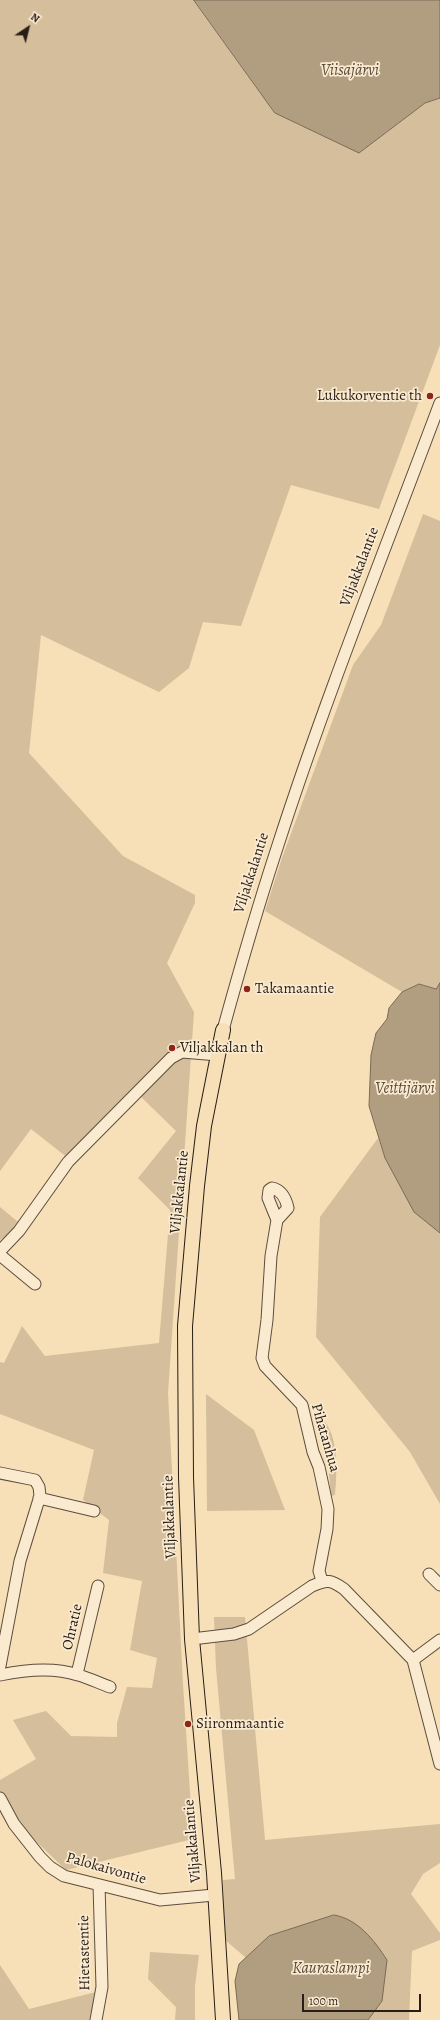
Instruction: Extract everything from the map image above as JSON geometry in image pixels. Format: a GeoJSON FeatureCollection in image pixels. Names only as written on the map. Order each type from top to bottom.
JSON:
{"type":"FeatureCollection","features":[{"type":"Feature","properties":{"kind":"main road","name":"Viljakkalantie"},"geometry":{"type":"LineString","coordinates":[[223,1030],[203,1134],[186,1326],[186,1477],[192,1639],[214,1894],[223,2020]]}},
{"type":"Feature","properties":{"kind":"street","name":"Viljakkalantie"},"geometry":{"type":"LineString","coordinates":[[223,1030],[280,837],[340,667],[440,403]]}},
{"type":"Feature","properties":{"kind":"street"},"geometry":{"type":"LineString","coordinates":[[0,1251],[19,1231],[68,1162],[171,1058],[182,1052],[218,1055]]}},
{"type":"Feature","properties":{"kind":"street","name":"Pihatanhua"},"geometry":{"type":"LineString","coordinates":[[277,1220],[271,1256],[267,1320],[262,1358],[265,1366],[302,1405],[313,1452],[319,1467],[328,1510],[327,1529],[319,1571],[322,1581]]}},
{"type":"Feature","properties":{"kind":"street"},"geometry":{"type":"LineString","coordinates":[[0,1254],[35,1284]]}},
{"type":"Feature","properties":{"kind":"street"},"geometry":{"type":"LineString","coordinates":[[0,1473],[35,1480],[39,1487],[39,1498],[20,1561],[0,1666]]}},
{"type":"Feature","properties":{"kind":"street"},"geometry":{"type":"LineString","coordinates":[[39,1498],[94,1511]]}},
{"type":"Feature","properties":{"kind":"street"},"geometry":{"type":"LineString","coordinates":[[429,1574],[440,1585]]}},
{"type":"Feature","properties":{"kind":"street"},"geometry":{"type":"LineString","coordinates":[[192,1639],[234,1634],[249,1629],[312,1586],[322,1581],[332,1581],[344,1589],[413,1660],[440,1764]]}},
{"type":"Feature","properties":{"kind":"street","name":"Ohratie"},"geometry":{"type":"LineString","coordinates":[[77,1674],[98,1586]]}},
{"type":"Feature","properties":{"kind":"street"},"geometry":{"type":"LineString","coordinates":[[413,1660],[440,1640]]}},
{"type":"Feature","properties":{"kind":"street"},"geometry":{"type":"LineString","coordinates":[[0,1675],[37,1670],[77,1674],[110,1687]]}},
{"type":"Feature","properties":{"kind":"street","name":"Palokaivontie"},"geometry":{"type":"LineString","coordinates":[[0,1798],[14,1824],[50,1867],[64,1876],[160,1900],[214,1894]]}},
{"type":"Feature","properties":{"kind":"street","name":"Hietastentie"},"geometry":{"type":"LineString","coordinates":[[96,2020],[102,1987],[99,1885]]}},
{"type":"Feature","properties":{"kind":"shaded area"},"geometry":{"type":"Polygon","coordinates":[[[0,0],[194,0],[275,113],[359,153],[425,103],[440,98],[440,345],[379,509],[291,485],[241,626],[203,622],[189,668],[159,692],[41,635],[29,753],[123,856],[195,895],[195,903],[167,963],[194,1012],[168,1393],[183,1684],[193,1839],[66,1870],[21,1827],[0,1795],[0,1780],[36,1759],[13,1720],[46,1711],[71,1736],[117,1737],[117,1723],[127,1687],[152,1688],[157,1658],[130,1650],[142,1581],[103,1573],[109,1520],[83,1500],[94,1450],[0,1414],[0,1362],[4,1363],[22,1326],[45,1356],[159,1343],[170,1210],[138,1178],[176,1131],[137,1093],[73,1162],[31,1129],[0,1171],[0,0]]]}},
{"type":"Feature","properties":{"kind":"shaded area"},"geometry":{"type":"Polygon","coordinates":[[[423,514],[440,521],[440,983],[437,989],[419,984],[402,992],[265,911],[282,858],[353,665],[381,625],[423,514]]]}},
{"type":"Feature","properties":{"kind":"shaded area"},"geometry":{"type":"Polygon","coordinates":[[[378,1138],[385,1158],[414,1212],[440,1233],[440,1504],[410,1452],[316,1337],[320,1217],[378,1138]]]}},
{"type":"Feature","properties":{"kind":"shaded area"},"geometry":{"type":"Polygon","coordinates":[[[0,1207],[23,1226],[0,1240],[0,1207]]]}},
{"type":"Feature","properties":{"kind":"shaded area"},"geometry":{"type":"Polygon","coordinates":[[[206,1394],[254,1430],[285,1510],[207,1511],[206,1394]]]}},
{"type":"Feature","properties":{"kind":"shaded area"},"geometry":{"type":"Polygon","coordinates":[[[316,1416],[324,1421],[333,1439],[336,1475],[335,1495],[331,1496],[328,1462],[314,1420],[316,1416]]]}},
{"type":"Feature","properties":{"kind":"shaded area"},"geometry":{"type":"Polygon","coordinates":[[[214,1617],[245,1617],[265,1840],[440,1824],[440,1863],[423,1874],[411,1894],[440,1933],[440,1940],[412,1951],[409,2020],[368,2020],[382,2001],[297,1928],[269,1936],[246,1958],[224,1939],[223,1880],[235,1879],[216,1668],[214,1617]]]}},
{"type":"Feature","properties":{"kind":"shaded area"},"geometry":{"type":"Polygon","coordinates":[[[150,1952],[199,1955],[195,1986],[195,2020],[175,2020],[176,2007],[148,1979],[150,1952]]]}},
{"type":"Feature","properties":{"kind":"shaded area"},"geometry":{"type":"Polygon","coordinates":[[[0,1965],[29,2009],[96,1992],[89,2020],[0,2020],[0,1965]]]}},
{"type":"Feature","properties":{"kind":"water","name":"Viisajärvi"},"geometry":{"type":"Polygon","coordinates":[[[194,0],[440,0],[440,98],[425,103],[359,153],[275,113],[194,0]]]}},
{"type":"Feature","properties":{"kind":"water","name":"Veittijärvi"},"geometry":{"type":"Polygon","coordinates":[[[440,983],[440,1233],[414,1212],[385,1158],[369,1106],[371,1055],[376,1033],[387,1019],[389,1008],[402,992],[419,984],[436,989],[440,983]]]}},
{"type":"Feature","properties":{"kind":"water","name":"Kauraslampi"},"geometry":{"type":"Polygon","coordinates":[[[334,1915],[343,1917],[358,1926],[377,1945],[387,1960],[382,2001],[368,2020],[239,2020],[235,1981],[239,1964],[269,1936],[334,1915]]]}},
{"type":"Feature","properties":{"kind":"place","name":"Lukukorventie th"},"geometry":{"type":"Point","coordinates":[430,396]}},
{"type":"Feature","properties":{"kind":"place","name":"Takamaantie"},"geometry":{"type":"Point","coordinates":[247,989]}},
{"type":"Feature","properties":{"kind":"place","name":"Viljakkalan th"},"geometry":{"type":"Point","coordinates":[172,1048]}},
{"type":"Feature","properties":{"kind":"place","name":"Siironmaantie"},"geometry":{"type":"Point","coordinates":[188,1724]}}]}
